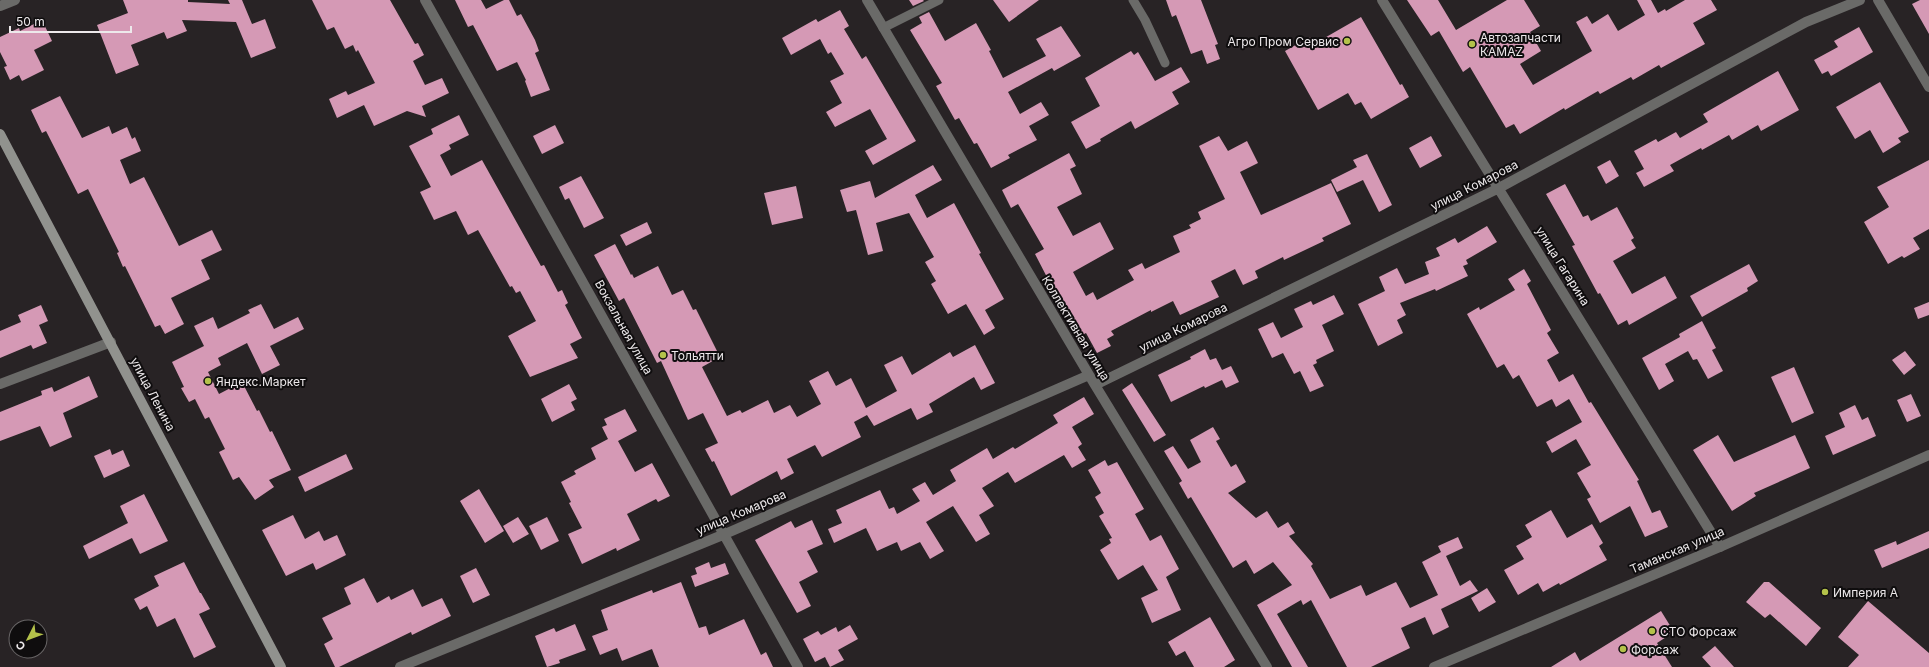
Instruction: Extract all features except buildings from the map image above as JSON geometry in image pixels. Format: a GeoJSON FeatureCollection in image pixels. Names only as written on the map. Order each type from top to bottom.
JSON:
{"type":"FeatureCollection","features":[{"type":"Feature","properties":{"kind":"main road","name":"улица Ленина"},"geometry":{"type":"LineString","coordinates":[[0,134],[281,667]]}},
{"type":"Feature","properties":{"kind":"street"},"geometry":{"type":"LineString","coordinates":[[0,6],[15,0]]}},
{"type":"Feature","properties":{"kind":"street","name":"Вокзальная улица"},"geometry":{"type":"LineString","coordinates":[[425,0],[725,534],[798,667]]}},
{"type":"Feature","properties":{"kind":"street","name":"Коллективная улица"},"geometry":{"type":"LineString","coordinates":[[867,0],[1089,375],[1267,667]]}},
{"type":"Feature","properties":{"kind":"street","name":"улица Гагарина"},"geometry":{"type":"LineString","coordinates":[[1382,0],[1720,546]]}},
{"type":"Feature","properties":{"kind":"street","name":"улица Комарова"},"geometry":{"type":"LineString","coordinates":[[1095,385],[1499,188],[1806,22],[1860,0]]}},
{"type":"Feature","properties":{"kind":"street"},"geometry":{"type":"LineString","coordinates":[[1878,0],[1929,87]]}},
{"type":"Feature","properties":{"kind":"street"},"geometry":{"type":"LineString","coordinates":[[0,384],[111,342]]}},
{"type":"Feature","properties":{"kind":"street","name":"улица Комарова"},"geometry":{"type":"LineString","coordinates":[[400,667],[725,534],[1089,375]]}},
{"type":"Feature","properties":{"kind":"street","name":"Таманская улица"},"geometry":{"type":"LineString","coordinates":[[1434,667],[1720,546],[1929,455]]}},
{"type":"Feature","properties":{"kind":"lane"},"geometry":{"type":"LineString","coordinates":[[883,28],[939,0]]}},
{"type":"Feature","properties":{"kind":"lane"},"geometry":{"type":"LineString","coordinates":[[1133,0],[1145,20],[1165,62]]}},
{"type":"Feature","properties":{"kind":"place","name":"Агро Пром Сервис"},"geometry":{"type":"Point","coordinates":[1347,41]}},
{"type":"Feature","properties":{"kind":"place","name":"Автозапчасти КАМАZ"},"geometry":{"type":"Point","coordinates":[1472,44]}},
{"type":"Feature","properties":{"kind":"place","name":"Тольятти"},"geometry":{"type":"Point","coordinates":[663,355]}},
{"type":"Feature","properties":{"kind":"place","name":"Яндекс.Маркет"},"geometry":{"type":"Point","coordinates":[208,381]}},
{"type":"Feature","properties":{"kind":"place","name":"Империя А"},"geometry":{"type":"Point","coordinates":[1825,592]}},
{"type":"Feature","properties":{"kind":"place","name":"СТО Форсаж"},"geometry":{"type":"Point","coordinates":[1652,631]}},
{"type":"Feature","properties":{"kind":"place","name":"Форсаж"},"geometry":{"type":"Point","coordinates":[1623,649]}}]}
